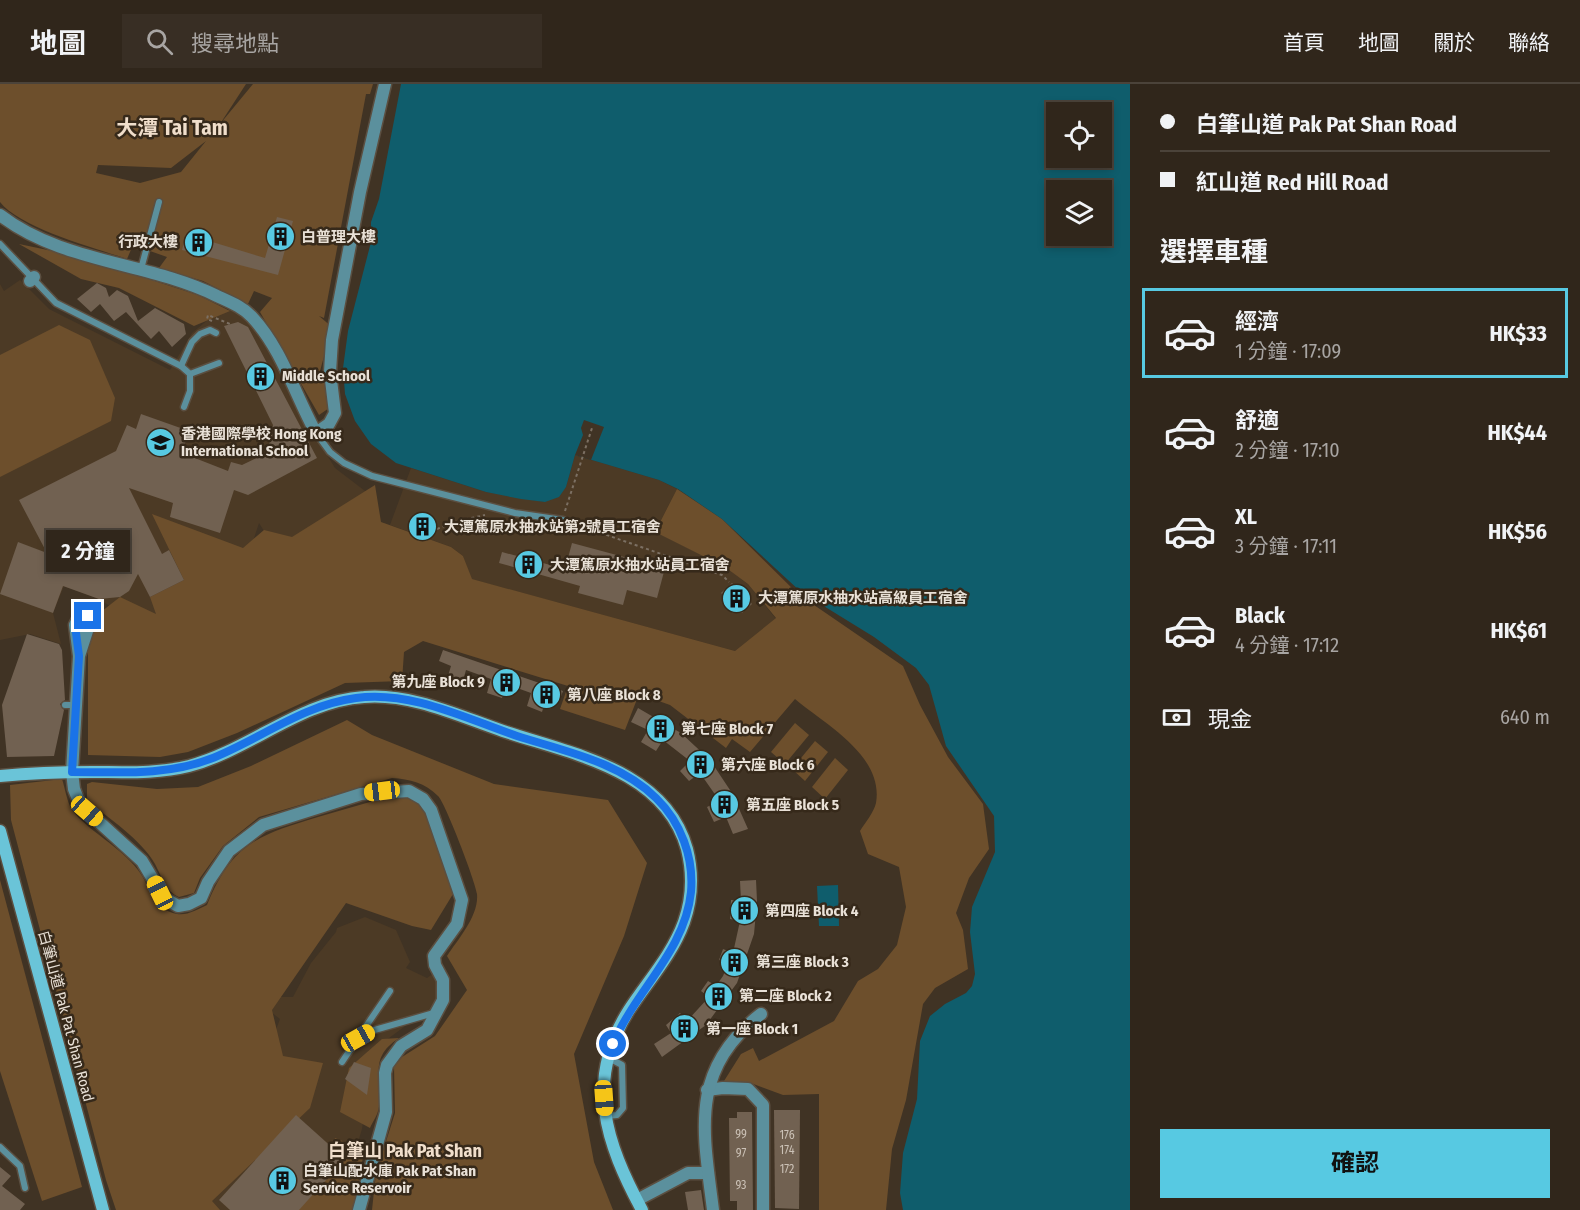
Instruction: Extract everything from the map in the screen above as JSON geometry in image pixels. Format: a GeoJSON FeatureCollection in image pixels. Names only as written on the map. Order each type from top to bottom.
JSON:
{"type":"FeatureCollection","features":[{"type":"Feature","properties":{"kind":"street"},"geometry":{"type":"LineString","coordinates":[[0,215],[44,241],[200,288],[235,304],[252,317],[286,369],[316,433],[329,424],[335,413],[330,372],[332,340],[360,192],[385,84]]}},
{"type":"Feature","properties":{"kind":"street"},"geometry":{"type":"LineString","coordinates":[[79,656],[70,705],[72,772],[80,804],[132,850],[146,867],[164,898],[178,906],[201,898],[207,882],[229,851],[263,825],[366,793],[401,790],[420,796],[434,815],[462,900],[457,924],[434,956],[444,984],[444,997],[425,1032],[396,1051],[386,1069],[386,1112],[359,1210]]}},
{"type":"Feature","properties":{"kind":"street"},"geometry":{"type":"LineString","coordinates":[[0,776],[166,770],[213,758],[319,707],[367,696],[401,699],[436,708],[601,764],[635,780],[663,805],[679,830],[688,854],[691,892],[679,934],[623,1021],[609,1058],[604,1085],[605,1116],[613,1151],[639,1205],[688,1173],[708,1173]]}},
{"type":"Feature","properties":{"kind":"street","name":"白筆山道 Pak Pat Shan Road"},"geometry":{"type":"LineString","coordinates":[[0,831],[103,1210]]}},
{"type":"Feature","properties":{"kind":"street"},"geometry":{"type":"LineString","coordinates":[[713,1210],[704,1115],[707,1090],[721,1055],[746,1026],[761,1014]]}},
{"type":"Feature","properties":{"kind":"street"},"geometry":{"type":"LineString","coordinates":[[707,1090],[748,1089],[763,1105],[763,1210]]}},
{"type":"Feature","properties":{"kind":"lane"},"geometry":{"type":"LineString","coordinates":[[141,269],[159,202]]}},
{"type":"Feature","properties":{"kind":"lane"},"geometry":{"type":"LineString","coordinates":[[0,244],[56,303],[181,366],[190,375],[190,391],[184,407]]}},
{"type":"Feature","properties":{"kind":"lane"},"geometry":{"type":"LineString","coordinates":[[181,366],[197,336],[207,331],[216,333]]}},
{"type":"Feature","properties":{"kind":"lane"},"geometry":{"type":"LineString","coordinates":[[190,375],[219,363]]}},
{"type":"Feature","properties":{"kind":"lane"},"geometry":{"type":"LineString","coordinates":[[316,433],[330,452],[344,463],[372,476],[494,507],[563,519],[589,529]]}},
{"type":"Feature","properties":{"kind":"lane"},"geometry":{"type":"LineString","coordinates":[[342,1062],[390,991]]}},
{"type":"Feature","properties":{"kind":"lane"},"geometry":{"type":"LineString","coordinates":[[358,1038],[382,1027],[437,1013]]}},
{"type":"Feature","properties":{"kind":"lane"},"geometry":{"type":"LineString","coordinates":[[605,1116],[617,1114],[622,1108],[621,1065],[609,1058]]}},
{"type":"Feature","properties":{"kind":"lane"},"geometry":{"type":"LineString","coordinates":[[0,1147],[20,1166],[25,1188]]}},
{"type":"Feature","properties":{"kind":"path"},"geometry":{"type":"LineString","coordinates":[[217,323],[207,319],[208,315],[230,324]]}},
{"type":"Feature","properties":{"kind":"path"},"geometry":{"type":"LineString","coordinates":[[563,519],[592,428]]}},
{"type":"Feature","properties":{"kind":"path"},"geometry":{"type":"LineString","coordinates":[[437,530],[458,521],[485,515],[494,507]]}},
{"type":"Feature","properties":{"kind":"path"},"geometry":{"type":"LineString","coordinates":[[589,529],[722,575],[729,582]]}},
{"type":"Feature","properties":{"kind":"shaded area"},"geometry":{"type":"Polygon","coordinates":[[[0,84],[246,84],[220,124],[253,84],[373,84],[370,94],[366,94],[324,318],[319,316],[332,327],[320,371],[332,406],[319,415],[260,312],[272,298],[254,291],[248,304],[203,281],[159,268],[167,257],[133,245],[127,259],[96,249],[41,229],[10,211],[0,202],[0,84]],[[206,141],[171,168],[98,165],[96,173],[140,183],[181,172],[206,141]]]}},
{"type":"Feature","properties":{"kind":"shaded area"},"geometry":{"type":"Polygon","coordinates":[[[19,244],[81,257],[198,295],[230,311],[194,326],[119,288],[81,279],[19,244]]]}},
{"type":"Feature","properties":{"kind":"shaded area","name":"香港國際學校 Hong Kong International School"},"geometry":{"type":"Polygon","coordinates":[[[20,280],[49,309],[170,370],[192,333],[209,319],[234,307],[263,336],[305,419],[335,468],[369,494],[278,553],[259,523],[244,568],[157,621],[130,619],[99,599],[64,586],[53,613],[61,644],[30,634],[0,640],[0,284],[4,291],[20,280]]]}},
{"type":"Feature","properties":{"kind":"shaded area"},"geometry":{"type":"Polygon","coordinates":[[[59,325],[90,340],[115,398],[111,421],[0,477],[0,355],[59,325]]]}},
{"type":"Feature","properties":{"kind":"shaded area"},"geometry":{"type":"Polygon","coordinates":[[[575,455],[659,480],[677,489],[655,532],[725,566],[748,584],[776,619],[735,651],[471,579],[463,556],[451,547],[390,525],[411,468],[486,492],[545,502],[566,487],[575,455]]]}},
{"type":"Feature","properties":{"kind":"shaded area"},"geometry":{"type":"Polygon","coordinates":[[[375,485],[381,522],[451,547],[463,556],[472,579],[735,651],[776,618],[748,584],[725,567],[655,532],[677,489],[722,519],[798,594],[903,666],[920,705],[948,757],[983,804],[989,849],[969,878],[956,913],[963,930],[968,969],[935,988],[923,1004],[906,1100],[892,1149],[886,1210],[819,1210],[819,1094],[783,1095],[748,1082],[728,1085],[724,1081],[741,1054],[753,1048],[759,1061],[834,1021],[858,981],[878,969],[897,945],[906,907],[899,867],[868,854],[860,831],[876,803],[876,786],[871,771],[862,756],[850,743],[795,699],[750,752],[732,739],[726,748],[670,705],[639,694],[625,730],[560,709],[568,686],[423,641],[404,652],[402,681],[345,683],[237,733],[188,752],[160,757],[88,755],[88,622],[120,597],[156,614],[150,597],[184,580],[152,514],[243,548],[264,530],[292,537],[375,485]]]}},
{"type":"Feature","properties":{"kind":"shaded area"},"geometry":{"type":"Polygon","coordinates":[[[347,720],[372,735],[494,784],[608,800],[647,863],[624,936],[574,1054],[594,1162],[613,1210],[372,1210],[376,1173],[395,1113],[394,1067],[402,1057],[435,1036],[467,990],[447,956],[475,911],[477,894],[442,801],[428,788],[417,782],[392,778],[259,817],[223,846],[200,878],[194,893],[179,897],[167,887],[142,846],[87,800],[87,784],[92,782],[157,789],[198,787],[251,766],[347,720]]]}},
{"type":"Feature","properties":{"kind":"shaded area"},"geometry":{"type":"Polygon","coordinates":[[[795,723],[809,735],[785,764],[771,752],[795,723]]]}},
{"type":"Feature","properties":{"kind":"shaded area"},"geometry":{"type":"Polygon","coordinates":[[[815,741],[828,752],[805,781],[792,769],[815,741]]]}},
{"type":"Feature","properties":{"kind":"shaded area"},"geometry":{"type":"Polygon","coordinates":[[[835,758],[848,770],[825,799],[812,787],[835,758]]]}},
{"type":"Feature","properties":{"kind":"shaded area"},"geometry":{"type":"Polygon","coordinates":[[[62,779],[72,810],[86,825],[131,862],[157,902],[169,912],[189,913],[207,905],[227,868],[250,844],[264,836],[297,823],[394,795],[405,795],[426,808],[456,883],[453,894],[431,930],[412,926],[346,903],[272,1010],[283,1056],[323,1063],[310,1108],[212,1201],[220,1210],[116,1210],[106,1180],[11,820],[10,785],[62,779]]]}},
{"type":"Feature","properties":{"kind":"shaded area"},"geometry":{"type":"Polygon","coordinates":[[[0,880],[82,1187],[42,1201],[0,1071],[0,880]]]}},
{"type":"Feature","properties":{"kind":"shaded area"},"geometry":{"type":"Polygon","coordinates":[[[365,917],[396,930],[410,962],[406,968],[427,978],[434,973],[438,980],[437,1000],[424,1020],[412,1021],[385,1041],[371,1068],[354,1063],[345,1079],[367,1095],[362,1129],[351,1166],[351,1210],[208,1210],[280,1019],[267,1009],[276,997],[293,997],[311,963],[337,928],[365,917]]]}},
{"type":"Feature","properties":{"kind":"shaded area"},"geometry":{"type":"Polygon","coordinates":[[[399,1038],[388,1047],[379,1063],[380,1100],[370,1128],[340,1112],[349,1068],[382,1039],[399,1038]]]}},
{"type":"Feature","properties":{"kind":"shaded area"},"geometry":{"type":"Polygon","coordinates":[[[335,1138],[365,1150],[355,1210],[287,1210],[330,1159],[335,1138]]]}},
{"type":"Feature","properties":{"kind":"water"},"geometry":{"type":"Polygon","coordinates":[[[401,84],[1130,84],[1130,1210],[903,1210],[900,1193],[903,1153],[917,1099],[920,1041],[930,1016],[945,1004],[966,993],[972,986],[975,974],[970,932],[972,907],[995,852],[994,816],[946,746],[929,685],[916,668],[874,637],[801,592],[722,519],[678,489],[659,480],[575,455],[566,487],[559,497],[545,502],[521,499],[486,492],[396,463],[371,444],[355,421],[345,394],[343,368],[348,331],[371,242],[371,222],[379,199],[401,84]]]}},
{"type":"Feature","properties":{"kind":"water"},"geometry":{"type":"Polygon","coordinates":[[[838,885],[839,926],[819,926],[817,886],[838,885]]]}},
{"type":"Feature","properties":{"kind":"pier"},"geometry":{"type":"Polygon","coordinates":[[[584,420],[604,427],[591,460],[575,455],[583,435],[581,428],[584,420]]]}},
{"type":"Feature","properties":{"kind":"building"},"geometry":{"type":"Polygon","coordinates":[[[277,217],[293,221],[278,275],[182,250],[186,234],[265,258],[277,217]]]}},
{"type":"Feature","properties":{"kind":"building"},"geometry":{"type":"Polygon","coordinates":[[[97,283],[106,288],[109,297],[117,290],[128,296],[138,321],[155,308],[184,324],[186,334],[172,347],[159,331],[151,339],[126,312],[114,321],[100,304],[91,312],[77,299],[97,283]]]}},
{"type":"Feature","properties":{"kind":"building"},"geometry":{"type":"Polygon","coordinates":[[[238,322],[248,327],[317,458],[248,495],[234,490],[220,533],[170,517],[173,503],[129,488],[162,554],[169,550],[184,580],[150,597],[138,574],[129,591],[120,597],[99,599],[63,586],[53,613],[0,594],[18,542],[47,553],[19,500],[116,451],[127,425],[136,429],[141,414],[189,431],[182,453],[228,471],[231,462],[242,465],[267,453],[273,425],[224,326],[238,322]]]}},
{"type":"Feature","properties":{"kind":"building","name":"大潭篤原水抽水站第2號員工宿舍"},"geometry":{"type":"Polygon","coordinates":[[[416,519],[435,526],[431,536],[412,529],[416,519]]]}},
{"type":"Feature","properties":{"kind":"building"},"geometry":{"type":"Polygon","coordinates":[[[572,543],[665,568],[657,598],[627,590],[623,605],[578,593],[580,586],[499,563],[502,552],[565,569],[572,543]]]}},
{"type":"Feature","properties":{"kind":"building","name":"大潭篤原水抽水站高級員工宿舍"},"geometry":{"type":"Polygon","coordinates":[[[732,583],[752,604],[742,613],[721,593],[732,583]]]}},
{"type":"Feature","properties":{"kind":"building"},"geometry":{"type":"Polygon","coordinates":[[[27,634],[59,644],[62,650],[65,700],[60,704],[64,710],[54,756],[7,757],[2,705],[27,634]]]}},
{"type":"Feature","properties":{"kind":"building"},"geometry":{"type":"Polygon","coordinates":[[[443,650],[563,691],[559,702],[546,698],[542,712],[527,706],[531,693],[506,684],[502,698],[487,693],[491,679],[466,670],[462,684],[447,679],[451,666],[439,661],[443,650]]]}},
{"type":"Feature","properties":{"kind":"building"},"geometry":{"type":"Polygon","coordinates":[[[638,708],[681,733],[710,760],[732,793],[748,829],[733,834],[726,817],[714,822],[707,807],[719,801],[714,793],[700,773],[689,781],[680,771],[690,761],[663,740],[656,751],[641,742],[648,730],[631,722],[638,708]]]}},
{"type":"Feature","properties":{"kind":"building"},"geometry":{"type":"Polygon","coordinates":[[[756,880],[754,934],[737,983],[706,1025],[662,1057],[654,1044],[671,1033],[666,1025],[680,1013],[687,1021],[709,997],[701,991],[708,981],[716,986],[723,976],[728,964],[719,960],[723,949],[733,953],[740,921],[730,919],[731,900],[741,901],[740,881],[756,880]]]}},
{"type":"Feature","properties":{"kind":"building"},"geometry":{"type":"Polygon","coordinates":[[[354,1062],[371,1068],[367,1095],[345,1079],[354,1062]]]}},
{"type":"Feature","properties":{"kind":"building"},"geometry":{"type":"Polygon","coordinates":[[[774,1110],[800,1110],[799,1209],[775,1208],[774,1110]]]}},
{"type":"Feature","properties":{"kind":"building"},"geometry":{"type":"Polygon","coordinates":[[[737,1112],[752,1112],[753,1210],[737,1210],[737,1201],[730,1201],[729,1118],[737,1118],[737,1112]]]}},
{"type":"Feature","properties":{"kind":"building","name":"白筆山配水庫 Pak Pat Shan Service Reservoir"},"geometry":{"type":"Polygon","coordinates":[[[296,1115],[345,1159],[299,1210],[230,1210],[219,1200],[296,1115]]]}},
{"type":"Feature","properties":{"kind":"building"},"geometry":{"type":"Polygon","coordinates":[[[0,1167],[11,1176],[2,1186],[25,1204],[20,1210],[0,1210],[0,1167]]]}},
{"type":"Feature","properties":{"kind":"building"},"geometry":{"type":"Polygon","coordinates":[[[701,1190],[704,1210],[688,1210],[685,1192],[701,1190]]]}},
{"type":"Feature","properties":{"kind":"place","name":"白普理大樓"},"geometry":{"type":"Point","coordinates":[280,237]}},
{"type":"Feature","properties":{"kind":"place","name":"行政大樓"},"geometry":{"type":"Point","coordinates":[199,242]}},
{"type":"Feature","properties":{"kind":"place","name":"Middle School"},"geometry":{"type":"Point","coordinates":[261,376]}},
{"type":"Feature","properties":{"kind":"place","name":"香港國際學校 Hong Kong International School"},"geometry":{"type":"Point","coordinates":[160,443]}},
{"type":"Feature","properties":{"kind":"place","name":"大潭篤原水抽水站第2號員工宿舍"},"geometry":{"type":"Point","coordinates":[423,527]}},
{"type":"Feature","properties":{"kind":"place","name":"大潭篤原水抽水站員工宿舍"},"geometry":{"type":"Point","coordinates":[529,565]}},
{"type":"Feature","properties":{"kind":"place","name":"大潭篤原水抽水站高級員工宿舍"},"geometry":{"type":"Point","coordinates":[737,598]}},
{"type":"Feature","properties":{"kind":"place","name":"第九座 Block 9"},"geometry":{"type":"Point","coordinates":[506,682]}},
{"type":"Feature","properties":{"kind":"place","name":"第八座 Block 8"},"geometry":{"type":"Point","coordinates":[546,695]}},
{"type":"Feature","properties":{"kind":"place","name":"第七座 Block 7"},"geometry":{"type":"Point","coordinates":[660,729]}},
{"type":"Feature","properties":{"kind":"place","name":"第六座 Block 6"},"geometry":{"type":"Point","coordinates":[700,765]}},
{"type":"Feature","properties":{"kind":"place","name":"第五座 Block 5"},"geometry":{"type":"Point","coordinates":[725,805]}},
{"type":"Feature","properties":{"kind":"place","name":"第四座 Block 4"},"geometry":{"type":"Point","coordinates":[744,911]}},
{"type":"Feature","properties":{"kind":"place","name":"第三座 Block 3"},"geometry":{"type":"Point","coordinates":[735,962]}},
{"type":"Feature","properties":{"kind":"place","name":"第二座 Block 2"},"geometry":{"type":"Point","coordinates":[718,996]}},
{"type":"Feature","properties":{"kind":"place","name":"第一座 Block 1"},"geometry":{"type":"Point","coordinates":[685,1029]}},
{"type":"Feature","properties":{"kind":"place","name":"白筆山配水庫 Pak Pat Shan Service Reservoir"},"geometry":{"type":"Point","coordinates":[282,1180]}},
{"type":"Feature","properties":{"kind":"district","name":"大潭 Tai Tam"},"geometry":{"type":"Point","coordinates":[172,128]}},
{"type":"Feature","properties":{"kind":"district","name":"白筆山 Pak Pat Shan"},"geometry":{"type":"Point","coordinates":[405,1151]}},
{"type":"Feature","properties":{"kind":"route"},"geometry":{"type":"LineString","coordinates":[[88,616],[80,615],[75,625],[79,656],[72,772],[151,771],[189,766],[213,758],[313,709],[338,701],[367,696],[395,698],[436,708],[601,764],[635,780],[655,796],[671,815],[682,835],[688,854],[691,892],[687,913],[673,946],[628,1011],[613,1044]]}}]}
